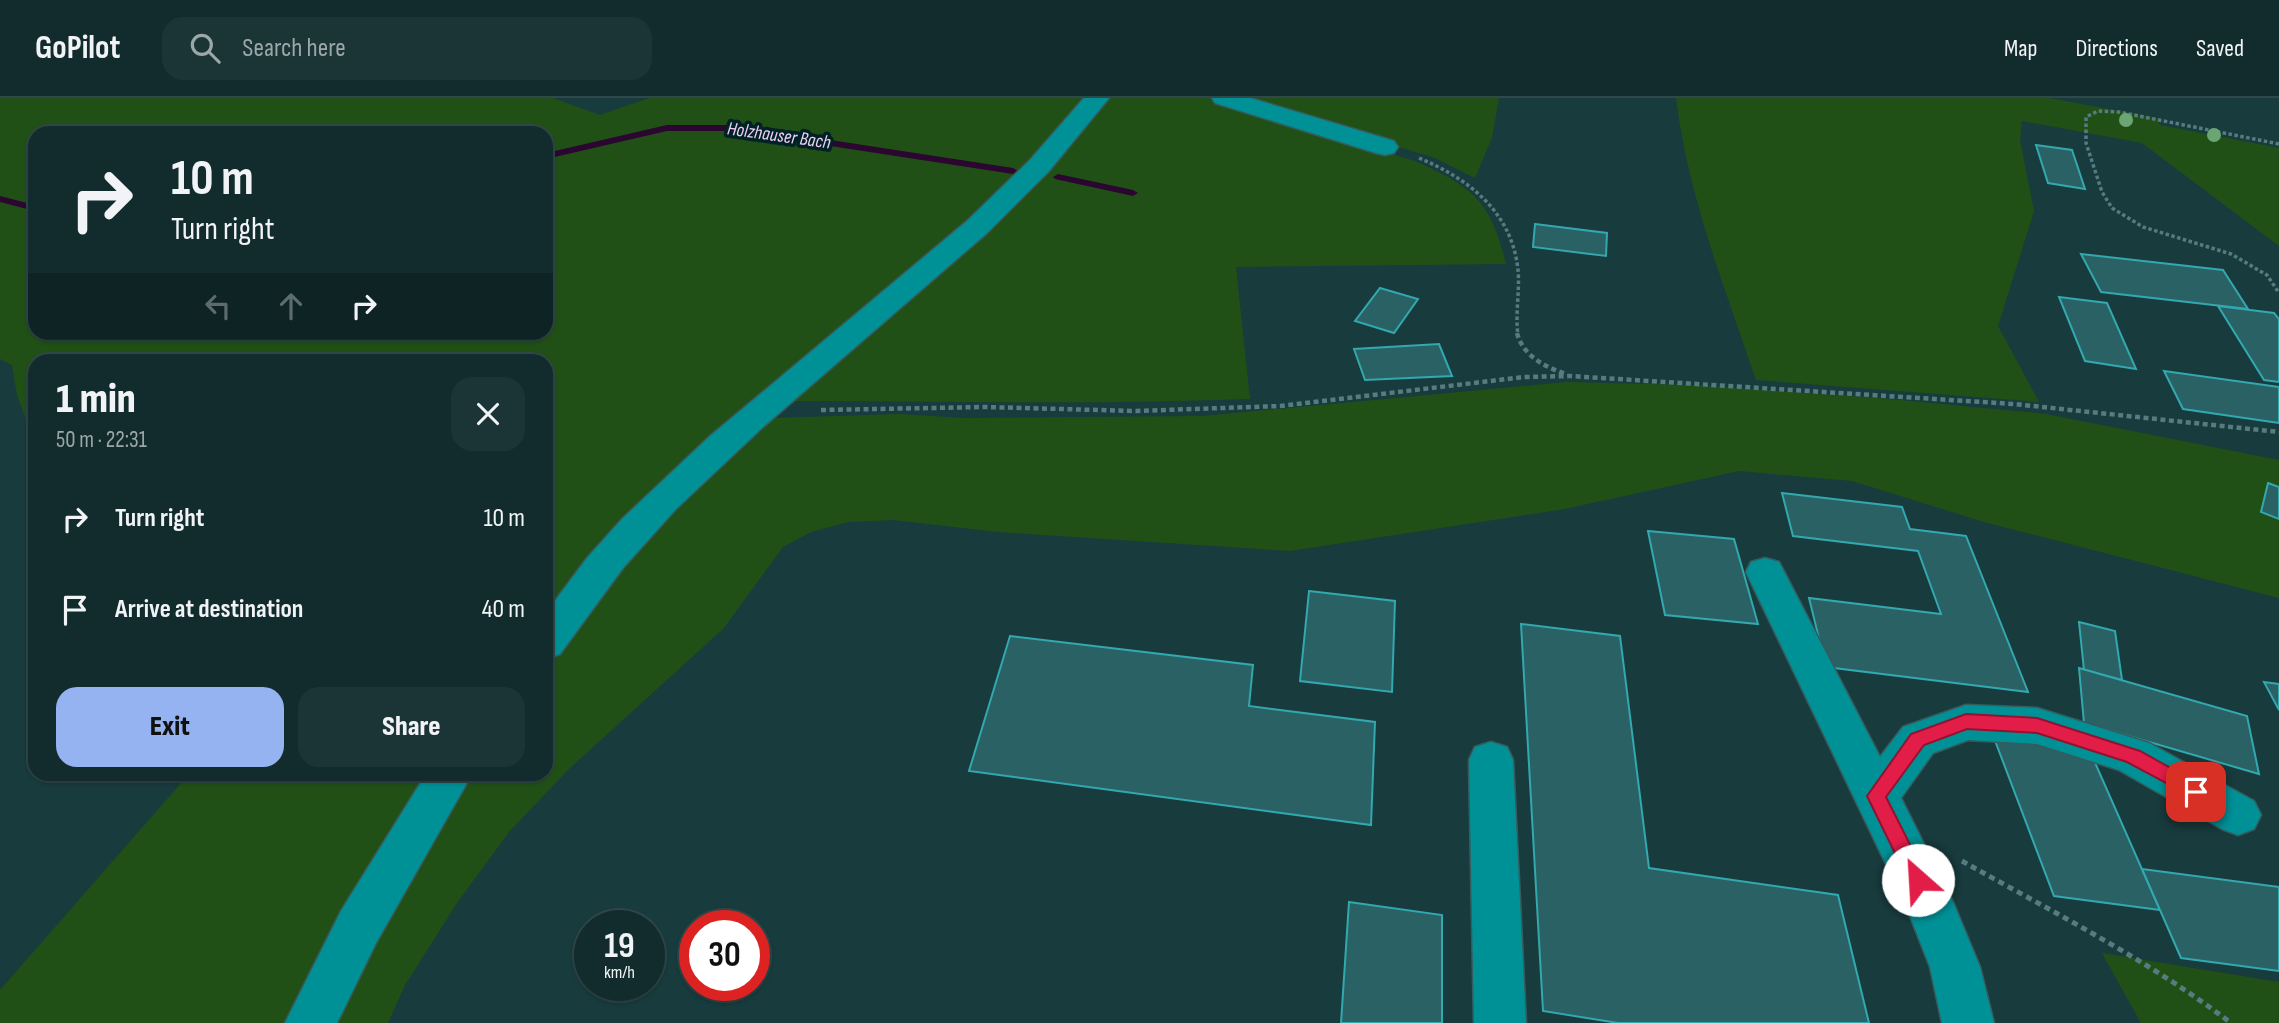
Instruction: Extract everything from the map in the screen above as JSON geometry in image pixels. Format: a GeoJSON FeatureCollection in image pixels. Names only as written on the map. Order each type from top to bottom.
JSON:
{"type":"FeatureCollection","features":[{"type":"Feature","properties":{"kind":"street"},"geometry":{"type":"LineString","coordinates":[[553,634],[610,558],[702,464],[1009,200],[1066,140],[1097,98]]}},
{"type":"Feature","properties":{"kind":"street"},"geometry":{"type":"LineString","coordinates":[[1224,98],[1385,147]]}},
{"type":"Feature","properties":{"kind":"street"},"geometry":{"type":"LineString","coordinates":[[1765,572],[1928,902],[1955,967],[1968,1023]]}},
{"type":"Feature","properties":{"kind":"street"},"geometry":{"type":"LineString","coordinates":[[1886,816],[1918,740],[1966,722],[2037,726],[2133,756],[2238,815]]}},
{"type":"Feature","properties":{"kind":"street"},"geometry":{"type":"LineString","coordinates":[[1490,760],[1500,1023]]}},
{"type":"Feature","properties":{"kind":"street"},"geometry":{"type":"LineString","coordinates":[[311,1023],[327,986],[383,883],[446,781]]}},
{"type":"Feature","properties":{"kind":"path"},"geometry":{"type":"LineString","coordinates":[[2279,144],[2119,112],[2098,111],[2086,117],[2086,143],[2102,192],[2112,208],[2143,227],[2231,254],[2267,275],[2279,293]]}},
{"type":"Feature","properties":{"kind":"path"},"geometry":{"type":"LineString","coordinates":[[1385,147],[1429,162],[1453,175],[1493,204],[1506,226],[1516,262],[1520,290],[1517,324],[1520,344],[1549,369],[1570,376]]}},
{"type":"Feature","properties":{"kind":"path"},"geometry":{"type":"LineString","coordinates":[[760,412],[985,407],[1136,411],[1280,406],[1524,377],[1570,376],[1903,395],[2174,418],[2279,432]]}},
{"type":"Feature","properties":{"kind":"path"},"geometry":{"type":"LineString","coordinates":[[1886,816],[1927,843],[1986,873],[2206,1004],[2231,1023]]}},
{"type":"Feature","properties":{"kind":"green space"},"geometry":{"type":"Polygon","coordinates":[[[0,98],[553,98],[600,115],[649,98],[1083,98],[1063,126],[1084,129],[1105,98],[1209,98],[1415,161],[1452,179],[1477,199],[1486,211],[1494,225],[1506,264],[1236,267],[1250,399],[1078,402],[791,401],[770,418],[899,414],[964,418],[1202,416],[1567,382],[1688,385],[1878,398],[2046,414],[2279,460],[2279,598],[1984,522],[1852,481],[1739,471],[1565,509],[1290,551],[998,532],[893,520],[848,522],[811,532],[783,547],[724,628],[569,769],[509,832],[457,903],[405,985],[388,1023],[0,1023],[0,990],[183,781],[553,781],[553,354],[28,354],[28,424],[17,395],[12,365],[0,359],[0,98]]]}},
{"type":"Feature","properties":{"kind":"green space"},"geometry":{"type":"Polygon","coordinates":[[[1238,98],[1499,98],[1492,138],[1475,178],[1435,158],[1238,98]]]}},
{"type":"Feature","properties":{"kind":"green space"},"geometry":{"type":"Polygon","coordinates":[[[1676,98],[2049,98],[2157,118],[2160,125],[2279,148],[2279,246],[2142,143],[2022,121],[2020,140],[2034,211],[1998,326],[2039,402],[1756,380],[1698,206],[1676,98]]]}},
{"type":"Feature","properties":{"kind":"green space"},"geometry":{"type":"Polygon","coordinates":[[[2102,953],[2279,982],[2279,1023],[2141,1023],[2102,953]]]}},
{"type":"Feature","properties":{"kind":"building"},"geometry":{"type":"Polygon","coordinates":[[[2036,145],[2072,150],[2085,189],[2048,183],[2036,145]]]}},
{"type":"Feature","properties":{"kind":"building"},"geometry":{"type":"Polygon","coordinates":[[[1535,224],[1607,233],[1606,256],[1533,247],[1535,224]]]}},
{"type":"Feature","properties":{"kind":"building"},"geometry":{"type":"Polygon","coordinates":[[[2081,254],[2223,270],[2248,309],[2101,292],[2081,254]]]}},
{"type":"Feature","properties":{"kind":"building"},"geometry":{"type":"Polygon","coordinates":[[[1380,288],[1418,299],[1394,333],[1355,321],[1380,288]]]}},
{"type":"Feature","properties":{"kind":"building"},"geometry":{"type":"Polygon","coordinates":[[[2059,297],[2107,303],[2136,369],[2085,361],[2059,297]]]}},
{"type":"Feature","properties":{"kind":"building"},"geometry":{"type":"Polygon","coordinates":[[[2218,306],[2274,313],[2279,319],[2279,382],[2264,380],[2218,306]]]}},
{"type":"Feature","properties":{"kind":"building"},"geometry":{"type":"Polygon","coordinates":[[[1439,344],[1452,376],[1365,380],[1354,349],[1439,344]]]}},
{"type":"Feature","properties":{"kind":"building"},"geometry":{"type":"Polygon","coordinates":[[[2164,371],[2279,387],[2279,423],[2183,409],[2164,371]]]}},
{"type":"Feature","properties":{"kind":"building"},"geometry":{"type":"Polygon","coordinates":[[[2268,483],[2279,487],[2279,519],[2261,512],[2268,483]]]}},
{"type":"Feature","properties":{"kind":"building"},"geometry":{"type":"Polygon","coordinates":[[[1782,493],[1902,507],[1910,529],[1966,536],[2028,692],[1826,667],[1809,598],[1941,614],[1918,551],[1793,536],[1782,493]]]}},
{"type":"Feature","properties":{"kind":"building"},"geometry":{"type":"Polygon","coordinates":[[[1648,531],[1734,539],[1758,624],[1665,615],[1648,531]]]}},
{"type":"Feature","properties":{"kind":"building"},"geometry":{"type":"Polygon","coordinates":[[[1309,591],[1395,601],[1392,692],[1300,681],[1309,591]]]}},
{"type":"Feature","properties":{"kind":"building"},"geometry":{"type":"Polygon","coordinates":[[[2079,622],[2115,631],[2122,680],[2084,670],[2079,622]]]}},
{"type":"Feature","properties":{"kind":"building"},"geometry":{"type":"Polygon","coordinates":[[[1521,624],[1620,636],[1649,868],[1838,895],[1869,1023],[1618,1023],[1543,1011],[1521,624]]]}},
{"type":"Feature","properties":{"kind":"building"},"geometry":{"type":"Polygon","coordinates":[[[1010,636],[1253,665],[1249,706],[1375,722],[1371,825],[969,771],[1010,636]]]}},
{"type":"Feature","properties":{"kind":"building"},"geometry":{"type":"Polygon","coordinates":[[[2079,668],[2247,716],[2259,774],[2084,723],[2079,668]]]}},
{"type":"Feature","properties":{"kind":"building"},"geometry":{"type":"Polygon","coordinates":[[[2264,682],[2279,684],[2279,710],[2264,682]]]}},
{"type":"Feature","properties":{"kind":"building"},"geometry":{"type":"Polygon","coordinates":[[[1994,738],[2089,749],[2160,910],[2054,896],[1994,738]]]}},
{"type":"Feature","properties":{"kind":"building"},"geometry":{"type":"Polygon","coordinates":[[[2142,869],[2279,887],[2279,971],[2181,958],[2142,869]]]}},
{"type":"Feature","properties":{"kind":"building"},"geometry":{"type":"Polygon","coordinates":[[[1349,902],[1442,915],[1442,1023],[1341,1023],[1349,902]]]}},
{"type":"Feature","properties":{"kind":"waterway","name":"Holzhauser Bach"},"geometry":{"type":"LineString","coordinates":[[553,154],[667,128],[732,128],[1013,171]]}},
{"type":"Feature","properties":{"kind":"waterway","name":"Holzhauser Bach"},"geometry":{"type":"LineString","coordinates":[[1058,177],[1133,193]]}},
{"type":"Feature","properties":{"kind":"waterway","name":"Holzhauser Bach"},"geometry":{"type":"LineString","coordinates":[[0,199],[28,206]]}},
{"type":"Feature","properties":{"kind":"route"},"geometry":{"type":"LineString","coordinates":[[1918,880],[1877,796],[1918,740],[1966,722],[2037,726],[2133,756],[2196,792]]}}]}
